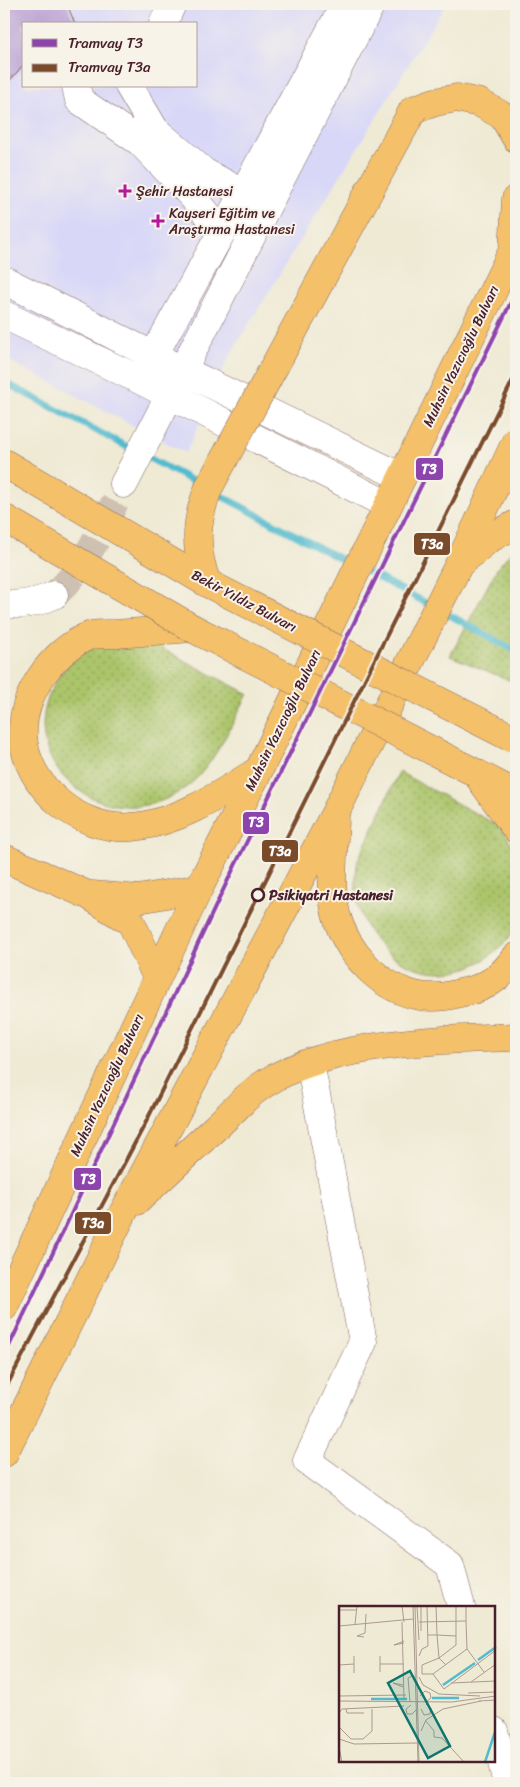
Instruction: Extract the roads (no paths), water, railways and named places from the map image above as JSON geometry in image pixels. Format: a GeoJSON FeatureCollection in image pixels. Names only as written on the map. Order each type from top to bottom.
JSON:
{"type":"FeatureCollection","features":[{"type":"Feature","properties":{"kind":"main road"},"geometry":{"type":"LineString","coordinates":[[207,583],[198,552],[197,536],[200,512],[209,487],[413,110],[435,102],[457,98],[480,103],[503,116],[516,138]]}},
{"type":"Feature","properties":{"kind":"main road"},"geometry":{"type":"LineString","coordinates":[[515,247],[516,200]]}},
{"type":"Feature","properties":{"kind":"main road","name":"Muhsin Yazıcıoğlu Bulvarı"},"geometry":{"type":"LineString","coordinates":[[4,1307],[199,888],[259,770],[515,247]]}},
{"type":"Feature","properties":{"kind":"main road"},"geometry":{"type":"LineString","coordinates":[[4,1453],[122,1215],[335,813],[458,566],[516,441]]}},
{"type":"Feature","properties":{"kind":"main road","name":"Bekir Yıldız Bulvarı"},"geometry":{"type":"LineString","coordinates":[[12,468],[207,583],[514,738]]}},
{"type":"Feature","properties":{"kind":"main road"},"geometry":{"type":"LineString","coordinates":[[4,518],[192,628],[516,794]]}},
{"type":"Feature","properties":{"kind":"main road"},"geometry":{"type":"LineString","coordinates":[[458,566],[489,539],[516,524]]}},
{"type":"Feature","properties":{"kind":"main road"},"geometry":{"type":"LineString","coordinates":[[192,628],[88,636],[62,653],[50,664],[40,678],[26,709],[23,734],[24,747],[31,767],[45,788],[68,810],[95,823],[113,827],[148,825],[201,806],[259,770]]}},
{"type":"Feature","properties":{"kind":"main road"},"geometry":{"type":"LineString","coordinates":[[476,773],[516,829]]}},
{"type":"Feature","properties":{"kind":"main road"},"geometry":{"type":"LineString","coordinates":[[335,813],[333,896],[336,914],[352,948],[375,974],[389,984],[415,995],[446,997],[483,986],[500,975],[516,957]]}},
{"type":"Feature","properties":{"kind":"main road"},"geometry":{"type":"LineString","coordinates":[[4,858],[88,895],[131,922],[157,978]]}},
{"type":"Feature","properties":{"kind":"main road"},"geometry":{"type":"LineString","coordinates":[[88,895],[139,899],[199,888]]}},
{"type":"Feature","properties":{"kind":"main road"},"geometry":{"type":"LineString","coordinates":[[122,1215],[254,1092],[277,1077],[310,1063],[340,1054],[419,1042],[516,1037]]}},
{"type":"Feature","properties":{"kind":"street"},"geometry":{"type":"LineString","coordinates":[[163,22],[172,4]]}},
{"type":"Feature","properties":{"kind":"street"},"geometry":{"type":"LineString","coordinates":[[140,380],[345,4]]}},
{"type":"Feature","properties":{"kind":"street"},"geometry":{"type":"LineString","coordinates":[[129,475],[371,4]]}},
{"type":"Feature","properties":{"kind":"street"},"geometry":{"type":"LineString","coordinates":[[76,88],[78,100],[103,115],[140,142],[193,197],[222,232]]}},
{"type":"Feature","properties":{"kind":"street"},"geometry":{"type":"LineString","coordinates":[[103,115],[128,88]]}},
{"type":"Feature","properties":{"kind":"street"},"geometry":{"type":"LineString","coordinates":[[130,88],[155,130],[204,172],[243,193]]}},
{"type":"Feature","properties":{"kind":"street"},"geometry":{"type":"LineString","coordinates":[[4,280],[182,370],[402,477]]}},
{"type":"Feature","properties":{"kind":"street"},"geometry":{"type":"LineString","coordinates":[[4,315],[140,380],[388,505]]}},
{"type":"Feature","properties":{"kind":"street"},"geometry":{"type":"LineString","coordinates":[[4,604],[28,604],[42,601],[54,595]]}},
{"type":"Feature","properties":{"kind":"street"},"geometry":{"type":"LineString","coordinates":[[310,1063],[363,1342],[307,1462],[450,1565],[461,1606]]}},
{"type":"Feature","properties":{"kind":"street"},"geometry":{"type":"LineString","coordinates":[[495,1735],[507,1783]]}},
{"type":"Feature","properties":{"kind":"waterway"},"geometry":{"type":"LineString","coordinates":[[4,382],[135,451]]}},
{"type":"Feature","properties":{"kind":"waterway"},"geometry":{"type":"LineString","coordinates":[[145,456],[204,487]]}},
{"type":"Feature","properties":{"kind":"waterway"},"geometry":{"type":"LineString","coordinates":[[214,492],[352,565]]}},
{"type":"Feature","properties":{"kind":"waterway"},"geometry":{"type":"LineString","coordinates":[[362,569],[432,606]]}},
{"type":"Feature","properties":{"kind":"waterway"},"geometry":{"type":"LineString","coordinates":[[442,611],[516,651]]}},
{"type":"Feature","properties":{"kind":"tunnel"},"geometry":{"type":"LineString","coordinates":[[54,595],[85,558],[124,484]]}},
{"type":"Feature","properties":{"kind":"tram line","name":"T3"},"geometry":{"type":"LineString","coordinates":[[4,1357],[226,884],[516,292]]}},
{"type":"Feature","properties":{"kind":"tram line","name":"T3a"},"geometry":{"type":"LineString","coordinates":[[4,1391],[146,1122],[516,374]]}},
{"type":"Feature","properties":{"kind":"place","name":"Şehir Hastanesi"},"geometry":{"type":"Point","coordinates":[125,191]}},
{"type":"Feature","properties":{"kind":"place","name":"Kayseri Eğitim ve Araştırma Hastanesi"},"geometry":{"type":"Point","coordinates":[158,221]}},
{"type":"Feature","properties":{"kind":"place","name":"Psikiyatri Hastanesi"},"geometry":{"type":"Point","coordinates":[258,895]}}]}
